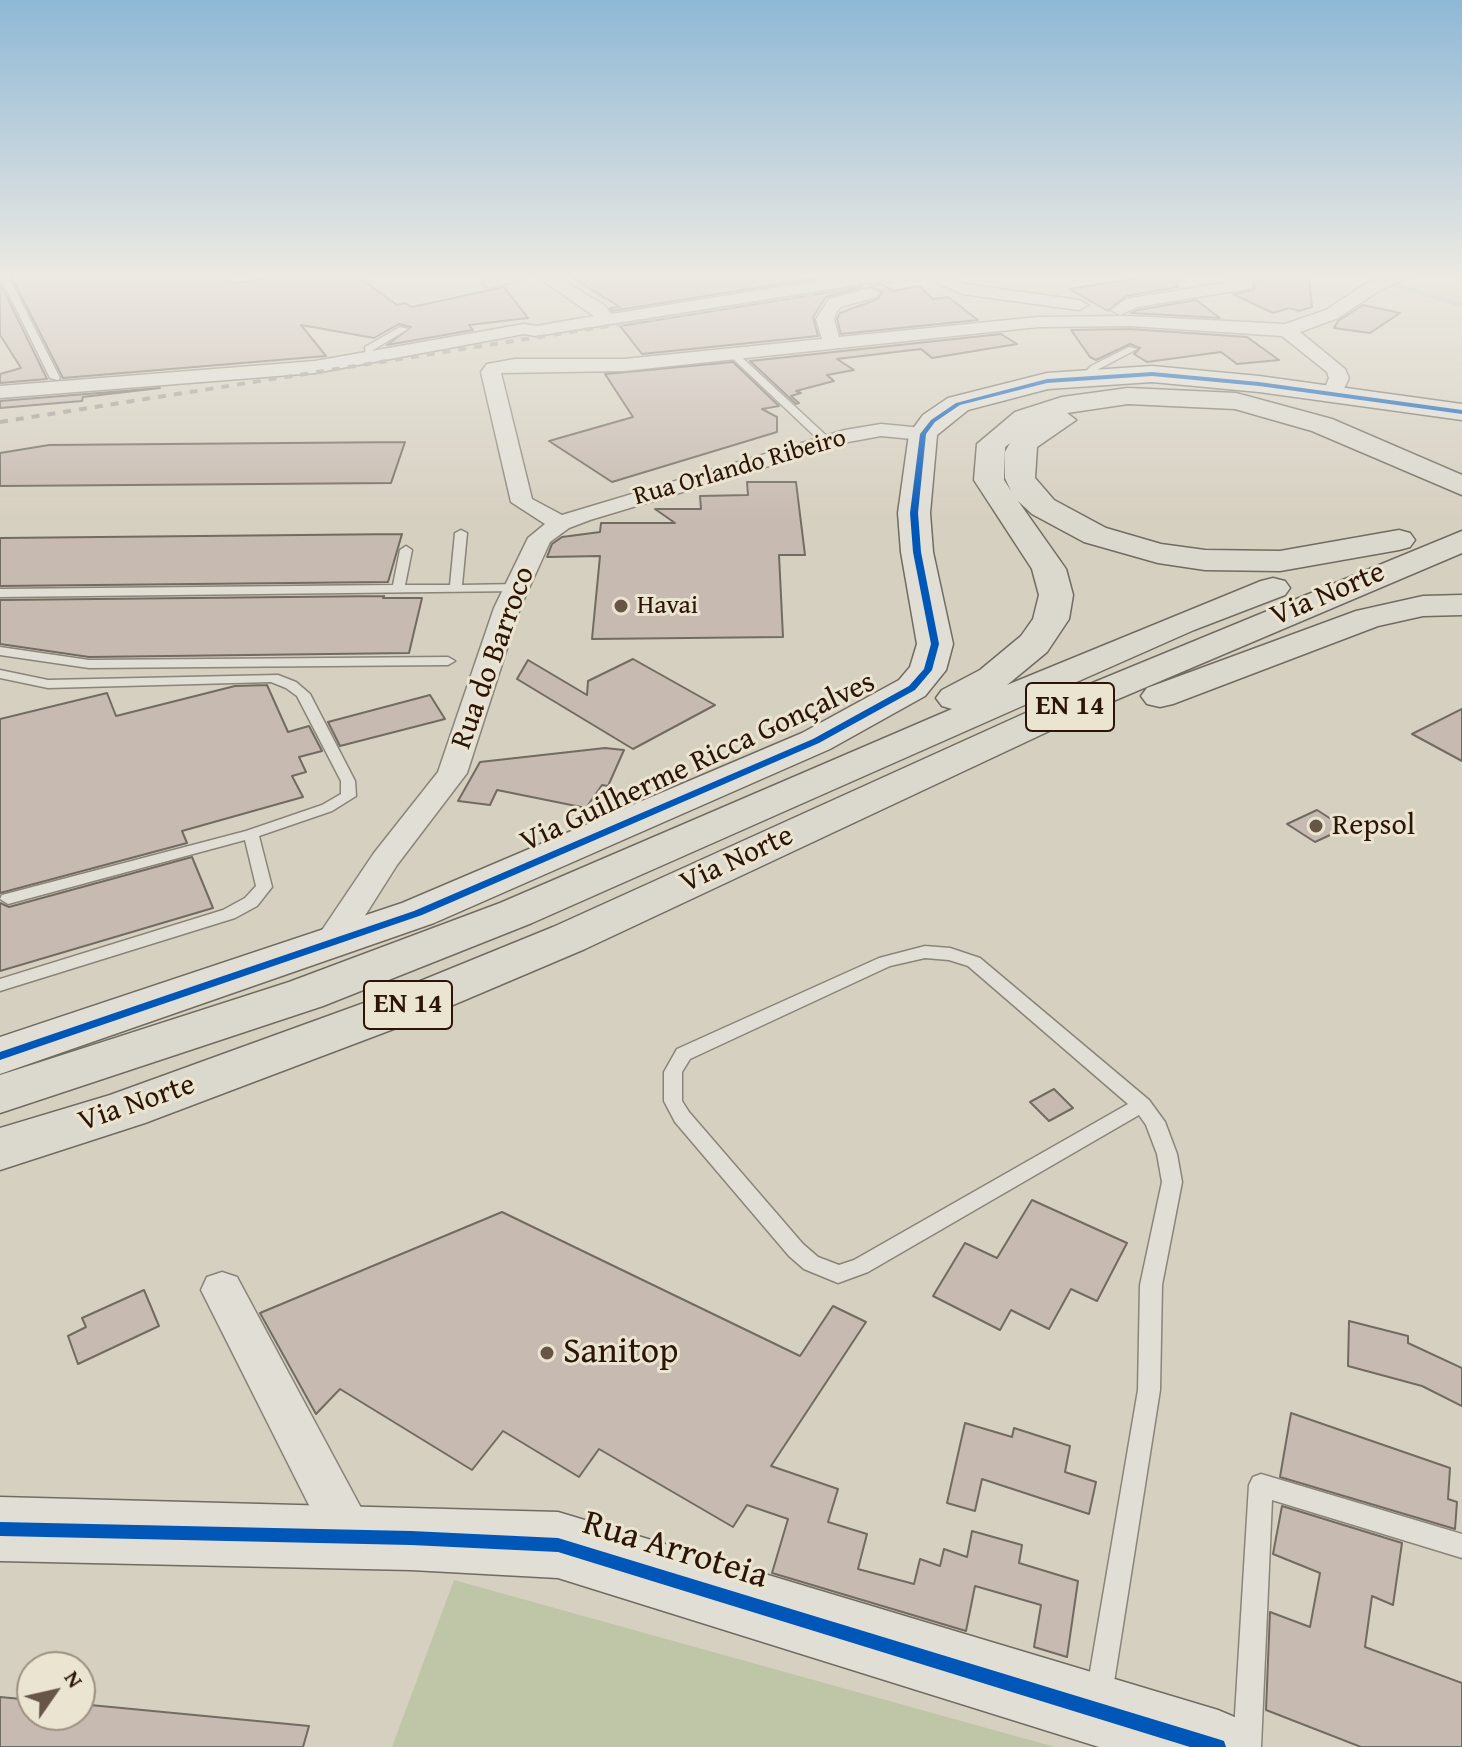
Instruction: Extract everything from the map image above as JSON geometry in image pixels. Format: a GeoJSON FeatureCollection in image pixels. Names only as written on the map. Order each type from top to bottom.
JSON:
{"type":"FeatureCollection","features":[{"type":"Feature","properties":{"kind":"highway"},"geometry":{"type":"LineString","coordinates":[[755,810],[898,727],[993,678],[1034,644],[1051,619],[1056,595],[1049,569],[989,480],[991,444],[1025,418],[1074,403],[1128,396],[1236,401],[1322,425],[1441,482],[1462,501]]}},
{"type":"Feature","properties":{"kind":"highway"},"geometry":{"type":"LineString","coordinates":[[1399,540],[1280,561],[1205,560],[1158,553],[1095,535],[1043,507],[1028,493],[1020,478],[1020,452],[1025,442],[1044,428],[1097,411],[1147,406],[1218,410],[1299,430],[1441,482]]}},
{"type":"Feature","properties":{"kind":"highway","name":"Via Norte"},"geometry":{"type":"LineString","coordinates":[[0,1094],[306,994],[516,913],[1182,623],[1462,515]]}},
{"type":"Feature","properties":{"kind":"highway","name":"Via Norte"},"geometry":{"type":"LineString","coordinates":[[0,1149],[127,1109],[403,1007],[569,938],[1098,694],[1462,541]]}},
{"type":"Feature","properties":{"kind":"highway"},"geometry":{"type":"LineString","coordinates":[[683,885],[1088,719],[1196,684],[1368,618],[1423,606],[1462,605]]}},
{"type":"Feature","properties":{"kind":"highway"},"geometry":{"type":"LineString","coordinates":[[0,1164],[127,1109]]}},
{"type":"Feature","properties":{"kind":"street"},"geometry":{"type":"LineString","coordinates":[[0,392],[289,370],[366,358]]}},
{"type":"Feature","properties":{"kind":"street"},"geometry":{"type":"LineString","coordinates":[[561,523],[522,502],[491,372],[494,368],[515,365],[624,365],[691,358]]}},
{"type":"Feature","properties":{"kind":"street"},"geometry":{"type":"LineString","coordinates":[[1321,358],[1335,369],[1339,378],[1332,395]]}},
{"type":"Feature","properties":{"kind":"street"},"geometry":{"type":"LineString","coordinates":[[923,434],[933,421],[975,397],[1047,381],[1093,377],[1176,375],[1462,412]]}},
{"type":"Feature","properties":{"kind":"street","name":"Rua Orlando Ribeiro"},"geometry":{"type":"LineString","coordinates":[[561,523],[868,431],[923,434]]}},
{"type":"Feature","properties":{"kind":"street","name":"Via Guilherme Ricca Gonçalves"},"geometry":{"type":"LineString","coordinates":[[0,1056],[328,947],[506,878],[802,748],[912,688],[928,670],[935,644],[917,552],[914,513],[923,434]]}},
{"type":"Feature","properties":{"kind":"street","name":"Rua do Barroco"},"geometry":{"type":"LineString","coordinates":[[328,947],[385,860],[452,773],[517,588],[540,538],[561,523]]}},
{"type":"Feature","properties":{"kind":"street"},"geometry":{"type":"LineString","coordinates":[[222,1290],[350,1536]]}},
{"type":"Feature","properties":{"kind":"street","name":"Rua Arroteia"},"geometry":{"type":"LineString","coordinates":[[0,1529],[350,1536],[558,1545],[1218,1747]]}},
{"type":"Feature","properties":{"kind":"lane"},"geometry":{"type":"LineString","coordinates":[[45,358],[55,378]]}},
{"type":"Feature","properties":{"kind":"lane"},"geometry":{"type":"LineString","coordinates":[[737,358],[827,442]]}},
{"type":"Feature","properties":{"kind":"lane"},"geometry":{"type":"LineString","coordinates":[[1093,377],[1090,372],[1094,368],[1115,358]]}},
{"type":"Feature","properties":{"kind":"lane"},"geometry":{"type":"LineString","coordinates":[[456,588],[461,533]]}},
{"type":"Feature","properties":{"kind":"lane"},"geometry":{"type":"LineString","coordinates":[[398,589],[406,550]]}},
{"type":"Feature","properties":{"kind":"lane"},"geometry":{"type":"LineString","coordinates":[[0,593],[517,588]]}},
{"type":"Feature","properties":{"kind":"lane"},"geometry":{"type":"LineString","coordinates":[[0,651],[89,664],[448,661]]}},
{"type":"Feature","properties":{"kind":"lane"},"geometry":{"type":"LineString","coordinates":[[0,674],[48,684],[273,678],[303,694],[348,781],[348,796],[327,808],[251,834],[8,899]]}},
{"type":"Feature","properties":{"kind":"lane"},"geometry":{"type":"LineString","coordinates":[[0,985],[229,914],[251,902],[264,887],[251,834]]}},
{"type":"Feature","properties":{"kind":"lane"},"geometry":{"type":"LineString","coordinates":[[1097,1710],[1149,1390],[1151,1285],[1172,1182],[1155,1122],[1142,1105],[974,962],[925,952],[885,962],[683,1054],[673,1072],[673,1101],[682,1117],[796,1250],[811,1263],[838,1274],[861,1266],[1142,1105]]}},
{"type":"Feature","properties":{"kind":"lane"},"geometry":{"type":"LineString","coordinates":[[1247,1747],[1261,1485],[1462,1546]]}},
{"type":"Feature","properties":{"kind":"green space"},"geometry":{"type":"Polygon","coordinates":[[[454,1580],[1055,1747],[392,1747],[454,1580]]]}},
{"type":"Feature","properties":{"kind":"building"},"geometry":{"type":"Polygon","coordinates":[[[14,358],[36,358],[47,379],[0,383],[0,374],[21,368],[14,358]]]}},
{"type":"Feature","properties":{"kind":"building"},"geometry":{"type":"Polygon","coordinates":[[[53,358],[308,358],[63,378],[53,358]]]}},
{"type":"Feature","properties":{"kind":"building"},"geometry":{"type":"Polygon","coordinates":[[[849,358],[837,359],[854,370],[827,375],[834,381],[796,391],[801,393],[791,396],[799,403],[796,404],[750,361],[849,358]]]}},
{"type":"Feature","properties":{"kind":"building"},"geometry":{"type":"Polygon","coordinates":[[[1140,358],[1180,358],[1147,362],[1140,358]]]}},
{"type":"Feature","properties":{"kind":"building"},"geometry":{"type":"Polygon","coordinates":[[[1228,358],[1279,360],[1237,364],[1228,358]]]}},
{"type":"Feature","properties":{"kind":"building"},"geometry":{"type":"Polygon","coordinates":[[[733,362],[779,406],[762,409],[777,417],[777,432],[612,482],[549,441],[633,417],[605,374],[733,362]]]}},
{"type":"Feature","properties":{"kind":"building"},"geometry":{"type":"Polygon","coordinates":[[[160,388],[83,397],[82,401],[0,408],[0,401],[160,388]]]}},
{"type":"Feature","properties":{"kind":"building"},"geometry":{"type":"Polygon","coordinates":[[[405,442],[391,483],[0,486],[0,453],[49,445],[405,442]]]}},
{"type":"Feature","properties":{"kind":"building"},"geometry":{"type":"Polygon","coordinates":[[[747,482],[796,482],[805,555],[779,555],[783,637],[592,639],[600,556],[547,557],[552,544],[562,537],[600,532],[601,523],[675,523],[655,509],[701,509],[700,496],[748,495],[747,482]]]}},
{"type":"Feature","properties":{"kind":"building"},"geometry":{"type":"Polygon","coordinates":[[[402,534],[388,582],[0,586],[0,538],[402,534]]]}},
{"type":"Feature","properties":{"kind":"building"},"geometry":{"type":"Polygon","coordinates":[[[422,598],[409,653],[89,657],[0,644],[0,600],[422,598]]]}},
{"type":"Feature","properties":{"kind":"building"},"geometry":{"type":"Polygon","coordinates":[[[633,659],[715,705],[633,749],[517,679],[528,660],[587,695],[588,681],[633,659]]]}},
{"type":"Feature","properties":{"kind":"building"},"geometry":{"type":"Polygon","coordinates":[[[267,685],[288,732],[309,726],[322,751],[299,757],[306,772],[292,776],[303,797],[182,831],[187,843],[0,893],[0,719],[107,693],[116,716],[235,686],[267,685]]]}},
{"type":"Feature","properties":{"kind":"building"},"geometry":{"type":"Polygon","coordinates":[[[430,695],[445,719],[340,746],[328,722],[430,695]]]}},
{"type":"Feature","properties":{"kind":"building"},"geometry":{"type":"Polygon","coordinates":[[[1462,709],[1462,761],[1412,734],[1462,709]]]}},
{"type":"Feature","properties":{"kind":"building"},"geometry":{"type":"Polygon","coordinates":[[[605,748],[624,750],[608,786],[602,785],[586,808],[497,790],[490,805],[458,801],[480,762],[605,748]]]}},
{"type":"Feature","properties":{"kind":"building","name":"Repsol"},"geometry":{"type":"Polygon","coordinates":[[[1317,810],[1345,828],[1315,842],[1287,824],[1317,810]]]}},
{"type":"Feature","properties":{"kind":"building"},"geometry":{"type":"Polygon","coordinates":[[[192,857],[213,908],[0,971],[0,903],[9,907],[192,857]]]}},
{"type":"Feature","properties":{"kind":"building"},"geometry":{"type":"Polygon","coordinates":[[[1054,1089],[1073,1108],[1049,1121],[1030,1102],[1054,1089]]]}},
{"type":"Feature","properties":{"kind":"building"},"geometry":{"type":"Polygon","coordinates":[[[1032,1200],[1127,1243],[1097,1301],[1071,1289],[1049,1329],[1011,1310],[1000,1330],[933,1296],[965,1243],[997,1258],[1032,1200]]]}},
{"type":"Feature","properties":{"kind":"building"},"geometry":{"type":"Polygon","coordinates":[[[502,1212],[800,1356],[833,1306],[866,1322],[771,1466],[838,1489],[828,1522],[867,1534],[858,1569],[914,1584],[920,1559],[940,1566],[944,1549],[967,1557],[972,1531],[1022,1545],[1019,1563],[1078,1581],[1067,1657],[1034,1647],[1041,1605],[975,1586],[966,1631],[772,1573],[788,1519],[747,1505],[733,1527],[599,1449],[579,1477],[503,1431],[472,1470],[340,1389],[316,1414],[260,1313],[502,1212]]]}},
{"type":"Feature","properties":{"kind":"building"},"geometry":{"type":"Polygon","coordinates":[[[144,1290],[159,1326],[78,1364],[68,1336],[86,1327],[82,1318],[144,1290]]]}},
{"type":"Feature","properties":{"kind":"building"},"geometry":{"type":"Polygon","coordinates":[[[1349,1321],[1408,1336],[1408,1343],[1462,1368],[1462,1406],[1422,1386],[1348,1366],[1349,1321]]]}},
{"type":"Feature","properties":{"kind":"building"},"geometry":{"type":"Polygon","coordinates":[[[1291,1413],[1450,1468],[1448,1499],[1457,1502],[1455,1529],[1280,1477],[1291,1413]]]}},
{"type":"Feature","properties":{"kind":"building"},"geometry":{"type":"Polygon","coordinates":[[[965,1423],[1012,1437],[1014,1428],[1070,1446],[1065,1472],[1096,1482],[1089,1514],[982,1479],[975,1511],[947,1503],[965,1423]]]}},
{"type":"Feature","properties":{"kind":"building"},"geometry":{"type":"Polygon","coordinates":[[[1282,1506],[1402,1543],[1393,1605],[1372,1596],[1365,1647],[1462,1683],[1462,1747],[1361,1747],[1266,1710],[1270,1612],[1310,1627],[1320,1573],[1273,1554],[1282,1506]]]}},
{"type":"Feature","properties":{"kind":"building"},"geometry":{"type":"Polygon","coordinates":[[[0,1697],[16,1698],[16,1731],[96,1731],[96,1706],[309,1726],[303,1747],[0,1747],[0,1697]]]}},
{"type":"Feature","properties":{"kind":"railway"},"geometry":{"type":"LineString","coordinates":[[0,422],[409,358]]}},
{"type":"Feature","properties":{"kind":"cycle path"},"geometry":{"type":"LineString","coordinates":[[0,1056],[418,913],[816,741],[912,688],[928,670],[935,644],[917,552],[914,513],[923,434],[933,421],[958,404],[1047,381],[1152,374],[1259,384],[1462,412]]}},
{"type":"Feature","properties":{"kind":"cycle path"},"geometry":{"type":"LineString","coordinates":[[0,1529],[411,1538],[558,1545],[1218,1747]]}},
{"type":"Feature","properties":{"kind":"place","name":"Havai"},"geometry":{"type":"Point","coordinates":[621,606]}},
{"type":"Feature","properties":{"kind":"place","name":"Repsol"},"geometry":{"type":"Point","coordinates":[1316,826]}},
{"type":"Feature","properties":{"kind":"place","name":"Sanitop"},"geometry":{"type":"Point","coordinates":[547,1353]}}]}
